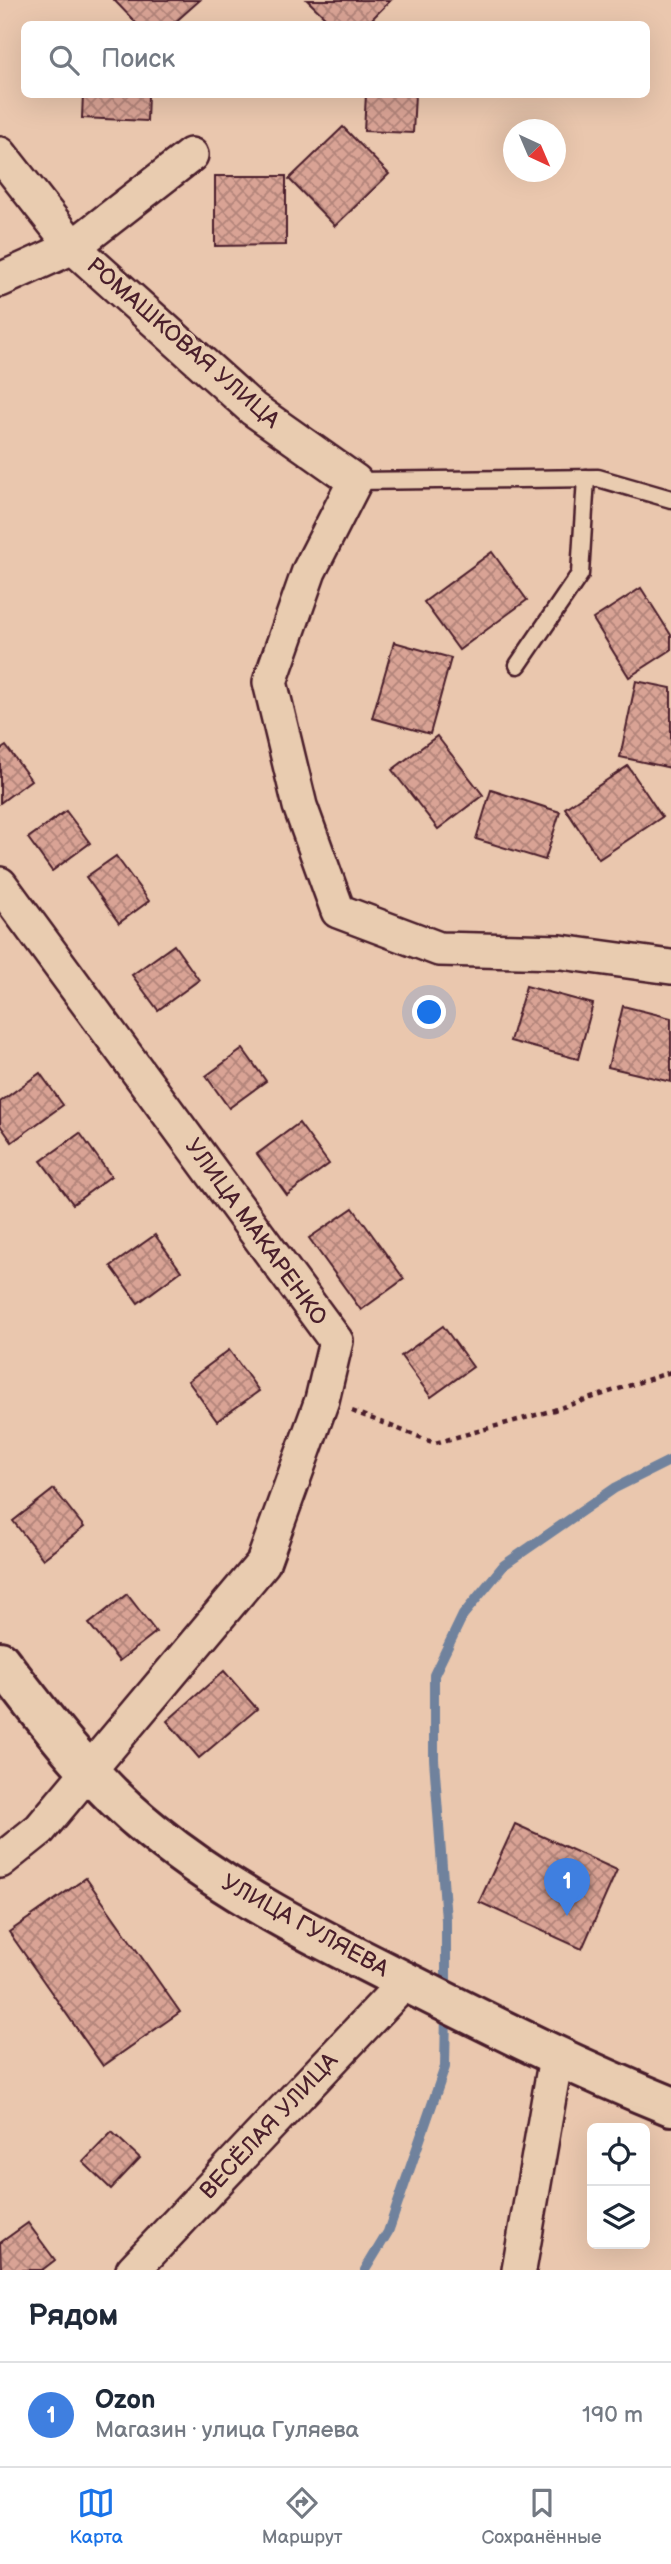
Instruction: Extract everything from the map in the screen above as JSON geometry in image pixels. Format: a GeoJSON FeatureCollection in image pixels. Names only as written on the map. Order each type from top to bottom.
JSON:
{"type":"FeatureCollection","features":[{"type":"Feature","properties":{"kind":"main road","name":"УЛИЦА ГУЛЯЕВА"},"geometry":{"type":"LineString","coordinates":[[0,1661],[89,1773],[152,1831],[220,1879],[319,1939],[556,2057],[671,2106]]}},
{"type":"Feature","properties":{"kind":"street","name":"РОМАШКОВАЯ УЛИЦА"},"geometry":{"type":"LineString","coordinates":[[0,154],[73,247],[253,410],[355,481]]}},
{"type":"Feature","properties":{"kind":"street"},"geometry":{"type":"LineString","coordinates":[[0,280],[73,247],[191,155]]}},
{"type":"Feature","properties":{"kind":"street"},"geometry":{"type":"LineString","coordinates":[[355,481],[309,570],[270,681],[300,806],[338,911],[439,949],[561,952],[671,967]]}},
{"type":"Feature","properties":{"kind":"street","name":"УЛИЦА МАКАРЕНКО"},"geometry":{"type":"LineString","coordinates":[[0,884],[337,1341],[322,1399],[263,1563],[40,1829],[0,1861]]}},
{"type":"Feature","properties":{"kind":"street","name":"ВЕСЁЛАЯ УЛИЦА"},"geometry":{"type":"LineString","coordinates":[[133,2270],[405,1982]]}},
{"type":"Feature","properties":{"kind":"street"},"geometry":{"type":"LineString","coordinates":[[519,2270],[556,2057]]}},
{"type":"Feature","properties":{"kind":"lane"},"geometry":{"type":"LineString","coordinates":[[518,665],[580,575],[586,478]]}},
{"type":"Feature","properties":{"kind":"lane"},"geometry":{"type":"LineString","coordinates":[[355,481],[598,478],[671,499]]}},
{"type":"Feature","properties":{"kind":"path"},"geometry":{"type":"LineString","coordinates":[[322,1399],[435,1443],[554,1410],[671,1372]]}},
{"type":"Feature","properties":{"kind":"building"},"geometry":{"type":"Polygon","coordinates":[[[114,0],[200,0],[176,21],[134,21],[114,0]]]}},
{"type":"Feature","properties":{"kind":"building"},"geometry":{"type":"Polygon","coordinates":[[[307,0],[391,0],[370,21],[329,21],[307,0]]]}},
{"type":"Feature","properties":{"kind":"building"},"geometry":{"type":"Polygon","coordinates":[[[83,98],[148,98],[147,121],[82,118],[83,98]]]}},
{"type":"Feature","properties":{"kind":"building"},"geometry":{"type":"Polygon","coordinates":[[[366,98],[415,98],[413,133],[364,131],[366,98]]]}},
{"type":"Feature","properties":{"kind":"building"},"geometry":{"type":"Polygon","coordinates":[[[343,127],[389,174],[335,226],[289,179],[343,127]]]}},
{"type":"Feature","properties":{"kind":"building"},"geometry":{"type":"Polygon","coordinates":[[[215,176],[286,176],[286,245],[215,246],[215,176]]]}},
{"type":"Feature","properties":{"kind":"building"},"geometry":{"type":"Polygon","coordinates":[[[492,552],[527,600],[459,650],[424,602],[492,552]]]}},
{"type":"Feature","properties":{"kind":"building"},"geometry":{"type":"Polygon","coordinates":[[[641,588],[671,635],[671,650],[629,677],[593,619],[641,588]]]}},
{"type":"Feature","properties":{"kind":"building"},"geometry":{"type":"Polygon","coordinates":[[[394,642],[451,658],[430,734],[372,718],[394,642]]]}},
{"type":"Feature","properties":{"kind":"building"},"geometry":{"type":"Polygon","coordinates":[[[636,681],[671,688],[671,768],[620,757],[636,681]]]}},
{"type":"Feature","properties":{"kind":"building"},"geometry":{"type":"Polygon","coordinates":[[[437,736],[483,795],[438,829],[392,770],[437,736]]]}},
{"type":"Feature","properties":{"kind":"building"},"geometry":{"type":"Polygon","coordinates":[[[6,746],[31,780],[0,803],[0,750],[6,746]]]}},
{"type":"Feature","properties":{"kind":"building"},"geometry":{"type":"Polygon","coordinates":[[[628,766],[662,817],[599,859],[565,808],[628,766]]]}},
{"type":"Feature","properties":{"kind":"building"},"geometry":{"type":"Polygon","coordinates":[[[491,790],[560,812],[545,860],[476,839],[491,790]]]}},
{"type":"Feature","properties":{"kind":"building"},"geometry":{"type":"Polygon","coordinates":[[[66,811],[90,843],[52,871],[28,838],[66,811]]]}},
{"type":"Feature","properties":{"kind":"building"},"geometry":{"type":"Polygon","coordinates":[[[116,856],[149,901],[119,923],[86,877],[116,856]]]}},
{"type":"Feature","properties":{"kind":"building"},"geometry":{"type":"Polygon","coordinates":[[[174,945],[199,980],[158,1010],[132,975],[174,945]]]}},
{"type":"Feature","properties":{"kind":"building"},"geometry":{"type":"Polygon","coordinates":[[[526,986],[593,1004],[578,1059],[510,1041],[526,986]]]}},
{"type":"Feature","properties":{"kind":"building"},"geometry":{"type":"Polygon","coordinates":[[[623,1006],[671,1018],[671,1082],[608,1067],[623,1006]]]}},
{"type":"Feature","properties":{"kind":"building"},"geometry":{"type":"Polygon","coordinates":[[[243,1049],[266,1081],[229,1108],[206,1076],[243,1049]]]}},
{"type":"Feature","properties":{"kind":"building"},"geometry":{"type":"Polygon","coordinates":[[[40,1073],[63,1105],[12,1142],[0,1125],[0,1102],[40,1073]]]}},
{"type":"Feature","properties":{"kind":"building"},"geometry":{"type":"Polygon","coordinates":[[[299,1123],[329,1164],[287,1195],[257,1154],[299,1123]]]}},
{"type":"Feature","properties":{"kind":"building"},"geometry":{"type":"Polygon","coordinates":[[[80,1133],[111,1176],[73,1204],[41,1161],[80,1133]]]}},
{"type":"Feature","properties":{"kind":"building"},"geometry":{"type":"Polygon","coordinates":[[[353,1208],[404,1279],[361,1310],[309,1238],[353,1208]]]}},
{"type":"Feature","properties":{"kind":"building"},"geometry":{"type":"Polygon","coordinates":[[[155,1235],[181,1271],[138,1303],[111,1266],[155,1235]]]}},
{"type":"Feature","properties":{"kind":"building"},"geometry":{"type":"Polygon","coordinates":[[[443,1326],[473,1367],[431,1397],[401,1356],[443,1326]]]}},
{"type":"Feature","properties":{"kind":"building"},"geometry":{"type":"Polygon","coordinates":[[[229,1350],[259,1391],[217,1421],[188,1381],[229,1350]]]}},
{"type":"Feature","properties":{"kind":"building"},"geometry":{"type":"Polygon","coordinates":[[[54,1489],[84,1527],[43,1559],[13,1521],[54,1489]]]}},
{"type":"Feature","properties":{"kind":"building"},"geometry":{"type":"Polygon","coordinates":[[[127,1594],[156,1632],[119,1661],[89,1624],[127,1594]]]}},
{"type":"Feature","properties":{"kind":"building"},"geometry":{"type":"Polygon","coordinates":[[[224,1671],[257,1709],[199,1758],[167,1721],[224,1671]]]}},
{"type":"Feature","properties":{"kind":"building"},"geometry":{"type":"Polygon","coordinates":[[[515,1824],[617,1870],[582,1949],[479,1902],[515,1824]]]}},
{"type":"Feature","properties":{"kind":"building"},"geometry":{"type":"Polygon","coordinates":[[[86,1878],[180,2012],[103,2066],[9,1932],[86,1878]]]}},
{"type":"Feature","properties":{"kind":"building"},"geometry":{"type":"Polygon","coordinates":[[[112,2132],[140,2158],[111,2189],[83,2162],[112,2132]]]}},
{"type":"Feature","properties":{"kind":"building"},"geometry":{"type":"Polygon","coordinates":[[[28,2223],[55,2260],[42,2270],[1,2270],[0,2243],[28,2223]]]}},
{"type":"Feature","properties":{"kind":"waterway"},"geometry":{"type":"LineString","coordinates":[[446,1992],[446,1920],[434,1759],[434,1675],[463,1615],[504,1565],[615,1488],[671,1460]]}},
{"type":"Feature","properties":{"kind":"waterway"},"geometry":{"type":"LineString","coordinates":[[365,2270],[388,2232],[445,2067],[446,2011]]}},
{"type":"Feature","properties":{"kind":"place","name":"Ozon"},"geometry":{"type":"Point","coordinates":[567,1916]}}]}
